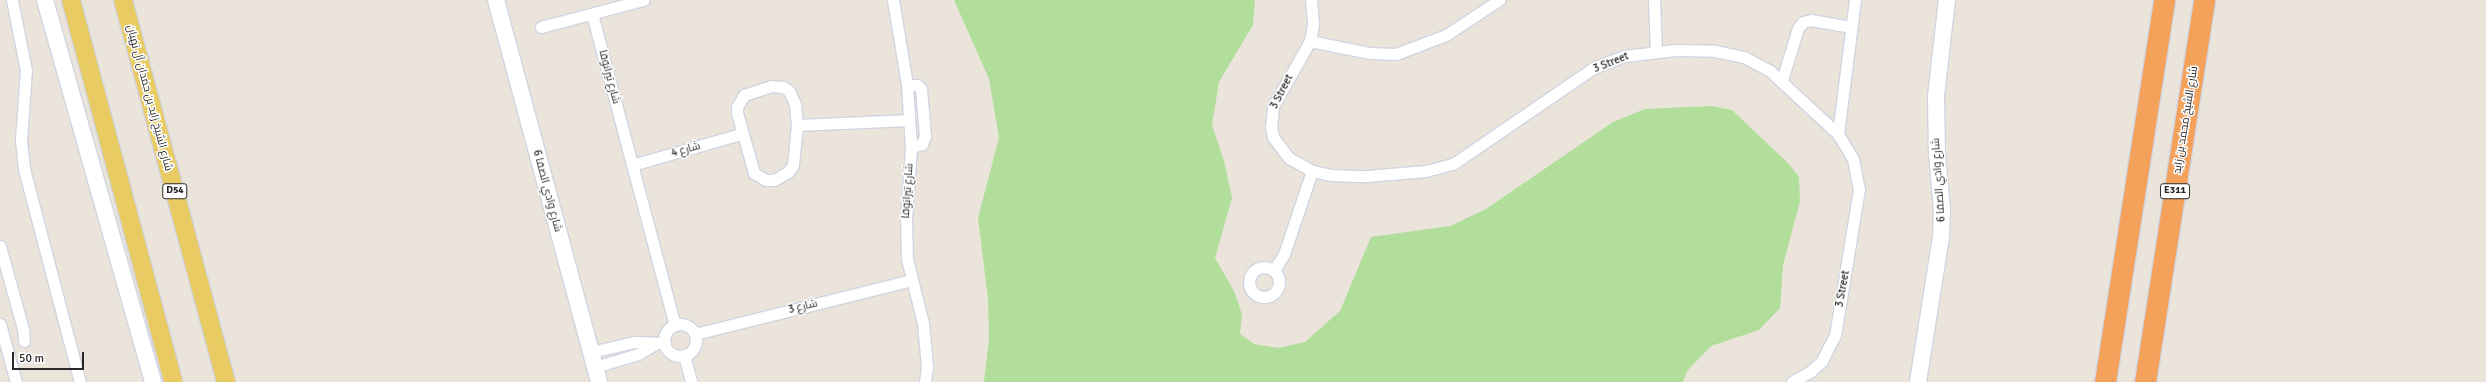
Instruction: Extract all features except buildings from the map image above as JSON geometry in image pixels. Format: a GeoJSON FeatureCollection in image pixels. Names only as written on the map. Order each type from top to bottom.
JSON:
{"type":"FeatureCollection","features":[{"type":"Feature","properties":{"kind":"highway"},"geometry":{"type":"LineString","coordinates":[[2160,0],[2160,26]]}},
{"type":"Feature","properties":{"kind":"highway"},"geometry":{"type":"LineString","coordinates":[[2105,382],[2164,0]]}},
{"type":"Feature","properties":{"kind":"highway","name":"شارع الشيخ محمد بن زايد"},"geometry":{"type":"LineString","coordinates":[[2145,382],[2204,0]]}},
{"type":"Feature","properties":{"kind":"main road"},"geometry":{"type":"LineString","coordinates":[[45,0],[153,382]]}},
{"type":"Feature","properties":{"kind":"main road"},"geometry":{"type":"LineString","coordinates":[[71,0],[173,382]]}},
{"type":"Feature","properties":{"kind":"main road","name":"شارع الشيخ زايد بن حمدان آل نهيان"},"geometry":{"type":"LineString","coordinates":[[123,0],[226,382]]}},
{"type":"Feature","properties":{"kind":"main road","name":"شارع وادي الصفا 6"},"geometry":{"type":"LineString","coordinates":[[496,0],[597,375]]}},
{"type":"Feature","properties":{"kind":"main road","name":"شارع وادي الصفا 6"},"geometry":{"type":"LineString","coordinates":[[1918,382],[1941,236],[1936,96],[1948,0]]}},
{"type":"Feature","properties":{"kind":"street"},"geometry":{"type":"LineString","coordinates":[[12,0],[26,70],[22,140],[24,169],[80,382]]}},
{"type":"Feature","properties":{"kind":"street"},"geometry":{"type":"LineString","coordinates":[[541,27],[643,0]]}},
{"type":"Feature","properties":{"kind":"street","name":"شارع تيرانوفا"},"geometry":{"type":"LineString","coordinates":[[893,0],[907,85],[911,148],[906,237],[911,280],[920,308],[926,345],[925,382]]}},
{"type":"Feature","properties":{"kind":"street","name":"3 Street"},"geometry":{"type":"LineString","coordinates":[[1312,0],[1313,24],[1310,41],[1273,106],[1271,127],[1273,137],[1289,158],[1312,171],[1331,175],[1366,176],[1426,171],[1453,164],[1593,68],[1624,56],[1656,51],[1695,50],[1731,54],[1758,63],[1782,80],[1838,134],[1853,159],[1859,189],[1835,335],[1822,361],[1811,371],[1792,382]]}},
{"type":"Feature","properties":{"kind":"street"},"geometry":{"type":"LineString","coordinates":[[1310,41],[1369,53],[1396,54],[1446,35],[1499,0]]}},
{"type":"Feature","properties":{"kind":"street"},"geometry":{"type":"LineString","coordinates":[[1654,0],[1656,51]]}},
{"type":"Feature","properties":{"kind":"street"},"geometry":{"type":"LineString","coordinates":[[1838,134],[1855,0]]}},
{"type":"Feature","properties":{"kind":"street","name":"شارع تيرانوفا"},"geometry":{"type":"LineString","coordinates":[[592,14],[675,325]]}},
{"type":"Feature","properties":{"kind":"street"},"geometry":{"type":"LineString","coordinates":[[1782,80],[1798,28],[1803,22],[1811,20],[1851,27]]}},
{"type":"Feature","properties":{"kind":"street"},"geometry":{"type":"LineString","coordinates":[[907,85],[917,85],[921,89],[925,136],[922,144],[911,148]]}},
{"type":"Feature","properties":{"kind":"street"},"geometry":{"type":"LineString","coordinates":[[771,86],[784,87],[788,91],[794,104],[797,125],[793,165],[785,175],[774,180],[766,180],[754,173],[741,134],[737,113],[740,100],[750,92],[771,86]]}},
{"type":"Feature","properties":{"kind":"street"},"geometry":{"type":"LineString","coordinates":[[797,125],[909,120]]}},
{"type":"Feature","properties":{"kind":"street","name":"شارع 4"},"geometry":{"type":"LineString","coordinates":[[632,165],[741,134]]}},
{"type":"Feature","properties":{"kind":"street"},"geometry":{"type":"LineString","coordinates":[[1274,270],[1284,254],[1312,171]]}},
{"type":"Feature","properties":{"kind":"street"},"geometry":{"type":"LineString","coordinates":[[0,246],[23,329],[24,341]]}},
{"type":"Feature","properties":{"kind":"street","name":"شارع 3"},"geometry":{"type":"LineString","coordinates":[[695,334],[911,280]]}},
{"type":"Feature","properties":{"kind":"street"},"geometry":{"type":"LineString","coordinates":[[136,321],[145,382]]}},
{"type":"Feature","properties":{"kind":"street"},"geometry":{"type":"LineString","coordinates":[[0,324],[16,382]]}},
{"type":"Feature","properties":{"kind":"street"},"geometry":{"type":"LineString","coordinates":[[591,352],[634,342],[657,345],[674,354],[684,355],[694,347],[695,334],[687,326],[675,325],[666,332],[657,345],[616,361],[597,375]]}},
{"type":"Feature","properties":{"kind":"street"},"geometry":{"type":"LineString","coordinates":[[612,347],[616,361]]}},
{"type":"Feature","properties":{"kind":"street"},"geometry":{"type":"LineString","coordinates":[[684,355],[691,382]]}},
{"type":"Feature","properties":{"kind":"green space"},"geometry":{"type":"Polygon","coordinates":[[[954,0],[1255,0],[1253,25],[1219,82],[1212,125],[1224,161],[1232,198],[1215,258],[1234,291],[1242,314],[1240,334],[1254,344],[1278,348],[1305,342],[1340,311],[1371,237],[1450,226],[1486,209],[1613,122],[1645,109],[1711,106],[1732,110],[1789,164],[1799,177],[1800,201],[1783,265],[1780,308],[1759,330],[1711,346],[1687,371],[1683,382],[984,382],[989,339],[988,299],[978,218],[999,138],[989,79],[954,0]]]}}]}
